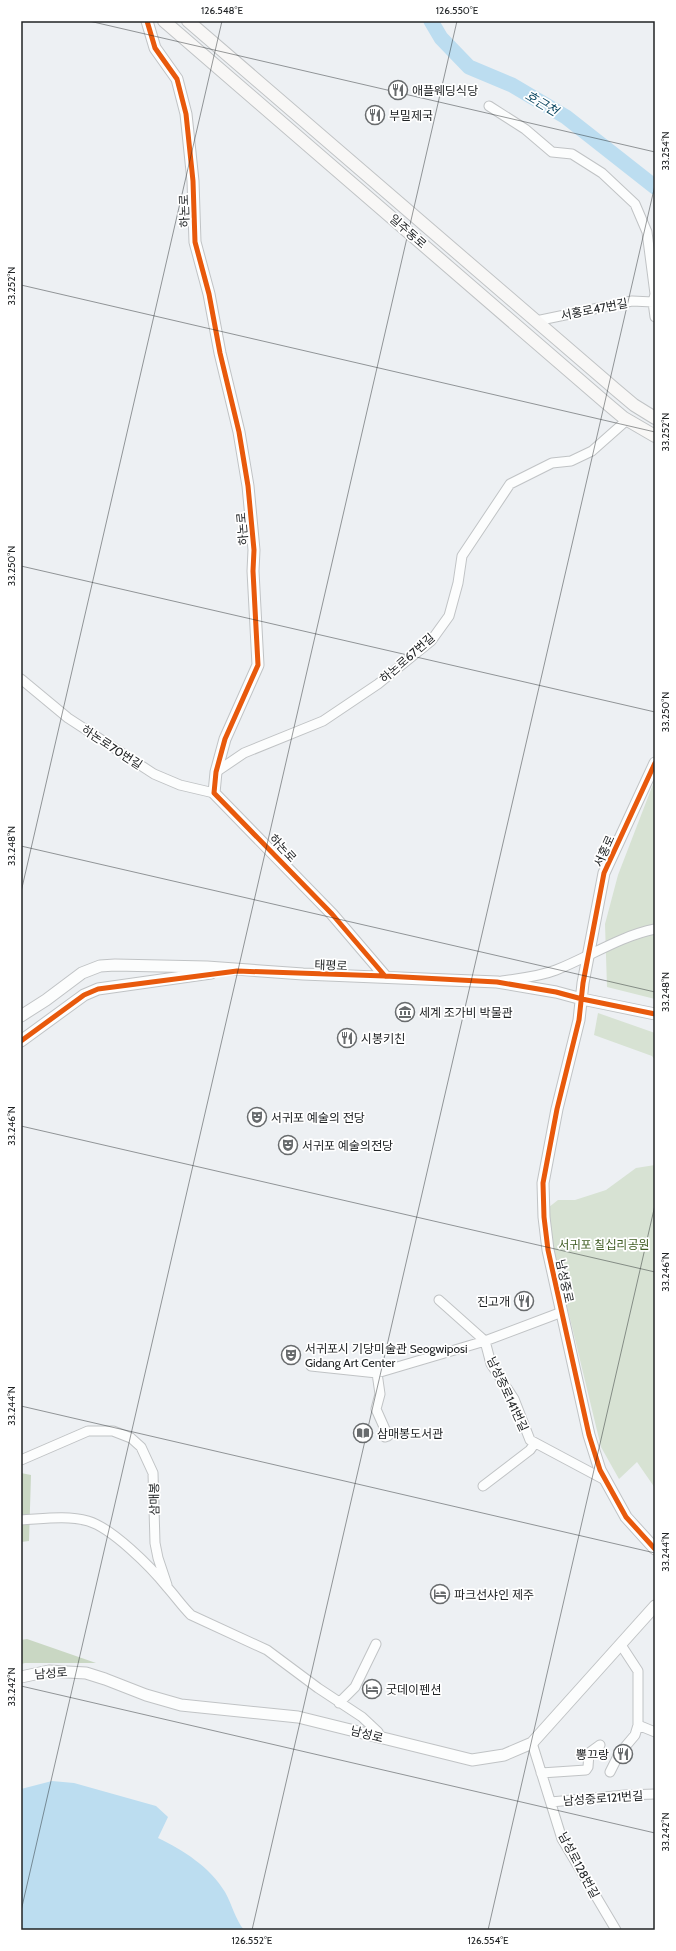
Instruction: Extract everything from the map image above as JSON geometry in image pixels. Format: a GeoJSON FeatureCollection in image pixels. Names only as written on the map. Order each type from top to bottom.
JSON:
{"type":"FeatureCollection","features":[{"type":"Feature","properties":{"kind":"main road","name":"일주동로"},"geometry":{"type":"LineString","coordinates":[[164,21],[627,420],[655,436]]}},
{"type":"Feature","properties":{"kind":"main road","name":"일주동로"},"geometry":{"type":"LineString","coordinates":[[188,21],[634,405],[655,418]]}},
{"type":"Feature","properties":{"kind":"street","name":"하논로"},"geometry":{"type":"LineString","coordinates":[[147,21],[155,48],[177,79],[186,114],[193,181],[195,242],[209,294],[220,353],[239,432],[248,486],[254,550],[252,571],[258,665],[225,739],[216,772],[214,793],[332,914],[385,976]]}},
{"type":"Feature","properties":{"kind":"street"},"geometry":{"type":"LineString","coordinates":[[489,106],[525,129],[552,152],[572,154],[602,173],[635,204],[647,232],[654,287],[653,302],[655,317]]}},
{"type":"Feature","properties":{"kind":"street","name":"서홍로47번길"},"geometry":{"type":"LineString","coordinates":[[536,321],[632,302],[653,302]]}},
{"type":"Feature","properties":{"kind":"street","name":"하논로67번길"},"geometry":{"type":"LineString","coordinates":[[216,772],[244,753],[323,721],[378,684],[431,640],[448,616],[458,583],[462,556],[510,484],[552,463],[571,461],[592,451],[627,420]]}},
{"type":"Feature","properties":{"kind":"street","name":"하논로70번길"},"geometry":{"type":"LineString","coordinates":[[21,680],[68,718],[154,774],[180,785],[214,793]]}},
{"type":"Feature","properties":{"kind":"street","name":"서홍로"},"geometry":{"type":"LineString","coordinates":[[582,999],[604,873],[655,763]]}},
{"type":"Feature","properties":{"kind":"street"},"geometry":{"type":"LineString","coordinates":[[497,982],[519,978],[533,978],[556,970],[626,938],[655,929]]}},
{"type":"Feature","properties":{"kind":"street","name":"태평로"},"geometry":{"type":"LineString","coordinates":[[21,1016],[46,1000],[82,973],[100,966],[207,967],[237,970],[497,982],[556,992],[655,1014]]}},
{"type":"Feature","properties":{"kind":"street","name":"태평로"},"geometry":{"type":"LineString","coordinates":[[21,1041],[84,995],[98,988],[237,970]]}},
{"type":"Feature","properties":{"kind":"street","name":"남성중로"},"geometry":{"type":"LineString","coordinates":[[582,999],[579,1020],[557,1109],[543,1183],[544,1217],[548,1250],[589,1435],[605,1480],[626,1517],[655,1549]]}},
{"type":"Feature","properties":{"kind":"street"},"geometry":{"type":"LineString","coordinates":[[439,1300],[485,1341]]}},
{"type":"Feature","properties":{"kind":"street"},"geometry":{"type":"LineString","coordinates":[[311,1366],[377,1373],[485,1341],[562,1312]]}},
{"type":"Feature","properties":{"kind":"street","name":"남성중로141번길"},"geometry":{"type":"LineString","coordinates":[[485,1341],[491,1364],[514,1399],[530,1440],[605,1480]]}},
{"type":"Feature","properties":{"kind":"street"},"geometry":{"type":"LineString","coordinates":[[377,1373],[380,1394],[376,1409],[388,1436],[385,1437]]}},
{"type":"Feature","properties":{"kind":"street","name":"삼매봉"},"geometry":{"type":"LineString","coordinates":[[21,1460],[88,1431],[113,1431],[135,1441],[141,1447],[153,1473],[155,1542],[158,1558],[168,1588]]}},
{"type":"Feature","properties":{"kind":"street","name":"남성중로141번길"},"geometry":{"type":"LineString","coordinates":[[483,1486],[530,1450],[535,1443]]}},
{"type":"Feature","properties":{"kind":"street","name":"삼매봉"},"geometry":{"type":"LineString","coordinates":[[21,1520],[75,1519],[88,1521],[103,1528],[142,1561],[168,1588],[181,1606],[191,1615],[267,1650],[370,1724],[378,1732],[376,1736]]}},
{"type":"Feature","properties":{"kind":"street","name":"남성로"},"geometry":{"type":"LineString","coordinates":[[21,1677],[48,1671],[86,1673],[146,1695],[182,1705],[298,1717],[472,1760],[504,1755],[532,1743],[655,1606]]}},
{"type":"Feature","properties":{"kind":"street"},"geometry":{"type":"LineString","coordinates":[[339,1702],[355,1687],[376,1644]]}},
{"type":"Feature","properties":{"kind":"street"},"geometry":{"type":"LineString","coordinates":[[610,1772],[619,1754],[635,1735],[638,1725],[638,1671],[621,1645]]}},
{"type":"Feature","properties":{"kind":"street"},"geometry":{"type":"LineString","coordinates":[[638,1725],[655,1732]]}},
{"type":"Feature","properties":{"kind":"street","name":"남성로128번길"},"geometry":{"type":"LineString","coordinates":[[532,1743],[562,1839],[616,1930]]}},
{"type":"Feature","properties":{"kind":"street"},"geometry":{"type":"LineString","coordinates":[[542,1773],[586,1770],[588,1767],[589,1753],[600,1745]]}},
{"type":"Feature","properties":{"kind":"street","name":"남성중로121번길"},"geometry":{"type":"LineString","coordinates":[[551,1802],[625,1795],[655,1794]]}},
{"type":"Feature","properties":{"kind":"green space"},"geometry":{"type":"Polygon","coordinates":[[[655,779],[655,999],[607,987],[605,924],[618,875],[655,779]]]}},
{"type":"Feature","properties":{"kind":"green space"},"geometry":{"type":"Polygon","coordinates":[[[598,1013],[655,1033],[655,1060],[652,1056],[594,1035],[598,1013]]]}},
{"type":"Feature","properties":{"kind":"green space","name":"서귀포 칠십리공원"},"geometry":{"type":"Polygon","coordinates":[[[655,1165],[655,1488],[637,1462],[619,1479],[601,1447],[544,1211],[558,1200],[575,1200],[606,1190],[636,1168],[655,1165]]]}},
{"type":"Feature","properties":{"kind":"green space"},"geometry":{"type":"Polygon","coordinates":[[[21,1473],[31,1475],[29,1541],[21,1542],[21,1473]]]}},
{"type":"Feature","properties":{"kind":"green space"},"geometry":{"type":"Polygon","coordinates":[[[27,1639],[96,1663],[21,1664],[21,1640],[27,1639]]]}},
{"type":"Feature","properties":{"kind":"water"},"geometry":{"type":"Polygon","coordinates":[[[52,1781],[74,1783],[156,1806],[168,1817],[158,1838],[195,1860],[212,1875],[225,1892],[238,1921],[244,1930],[21,1930],[21,1789],[52,1781]]]}},
{"type":"Feature","properties":{"kind":"waterway","name":"호근천"},"geometry":{"type":"LineString","coordinates":[[431,21],[441,38],[469,67],[512,85],[566,117],[655,187]]}},
{"type":"Feature","properties":{"kind":"cycle path"},"geometry":{"type":"LineString","coordinates":[[147,21],[155,48],[177,79],[186,114],[193,181],[195,242],[209,294],[220,353],[239,432],[248,486],[254,550],[253,571],[258,665],[225,739],[216,772],[214,793],[332,914],[385,976]]}},
{"type":"Feature","properties":{"kind":"cycle path"},"geometry":{"type":"LineString","coordinates":[[655,763],[604,873],[583,983],[579,1020],[557,1109],[543,1183],[544,1217],[548,1250],[589,1435],[600,1470],[626,1517],[655,1549]]}},
{"type":"Feature","properties":{"kind":"cycle path"},"geometry":{"type":"LineString","coordinates":[[21,1041],[84,995],[98,989],[237,971],[385,976],[497,982],[556,992],[655,1014]]}},
{"type":"Feature","properties":{"kind":"place","name":"애플웨딩식당"},"geometry":{"type":"Point","coordinates":[398,90]}},
{"type":"Feature","properties":{"kind":"place","name":"부밀제국"},"geometry":{"type":"Point","coordinates":[375,115]}},
{"type":"Feature","properties":{"kind":"place","name":"세계 조가비 박물관"},"geometry":{"type":"Point","coordinates":[405,1012]}},
{"type":"Feature","properties":{"kind":"place","name":"시봉키친"},"geometry":{"type":"Point","coordinates":[347,1038]}},
{"type":"Feature","properties":{"kind":"place","name":"서귀포 예술의 전당"},"geometry":{"type":"Point","coordinates":[257,1117]}},
{"type":"Feature","properties":{"kind":"place","name":"서귀포 예술의전당"},"geometry":{"type":"Point","coordinates":[288,1145]}},
{"type":"Feature","properties":{"kind":"place","name":"진고개"},"geometry":{"type":"Point","coordinates":[524,1301]}},
{"type":"Feature","properties":{"kind":"place","name":"서귀포시 기당미술관 Seogwiposi Gidang Art Center"},"geometry":{"type":"Point","coordinates":[291,1355]}},
{"type":"Feature","properties":{"kind":"place","name":"삼매봉도서관"},"geometry":{"type":"Point","coordinates":[363,1433]}},
{"type":"Feature","properties":{"kind":"place","name":"파크선샤인 제주"},"geometry":{"type":"Point","coordinates":[440,1594]}},
{"type":"Feature","properties":{"kind":"place","name":"굿데이펜션"},"geometry":{"type":"Point","coordinates":[372,1689]}},
{"type":"Feature","properties":{"kind":"place","name":"뽕끄랑"},"geometry":{"type":"Point","coordinates":[623,1754]}}]}
